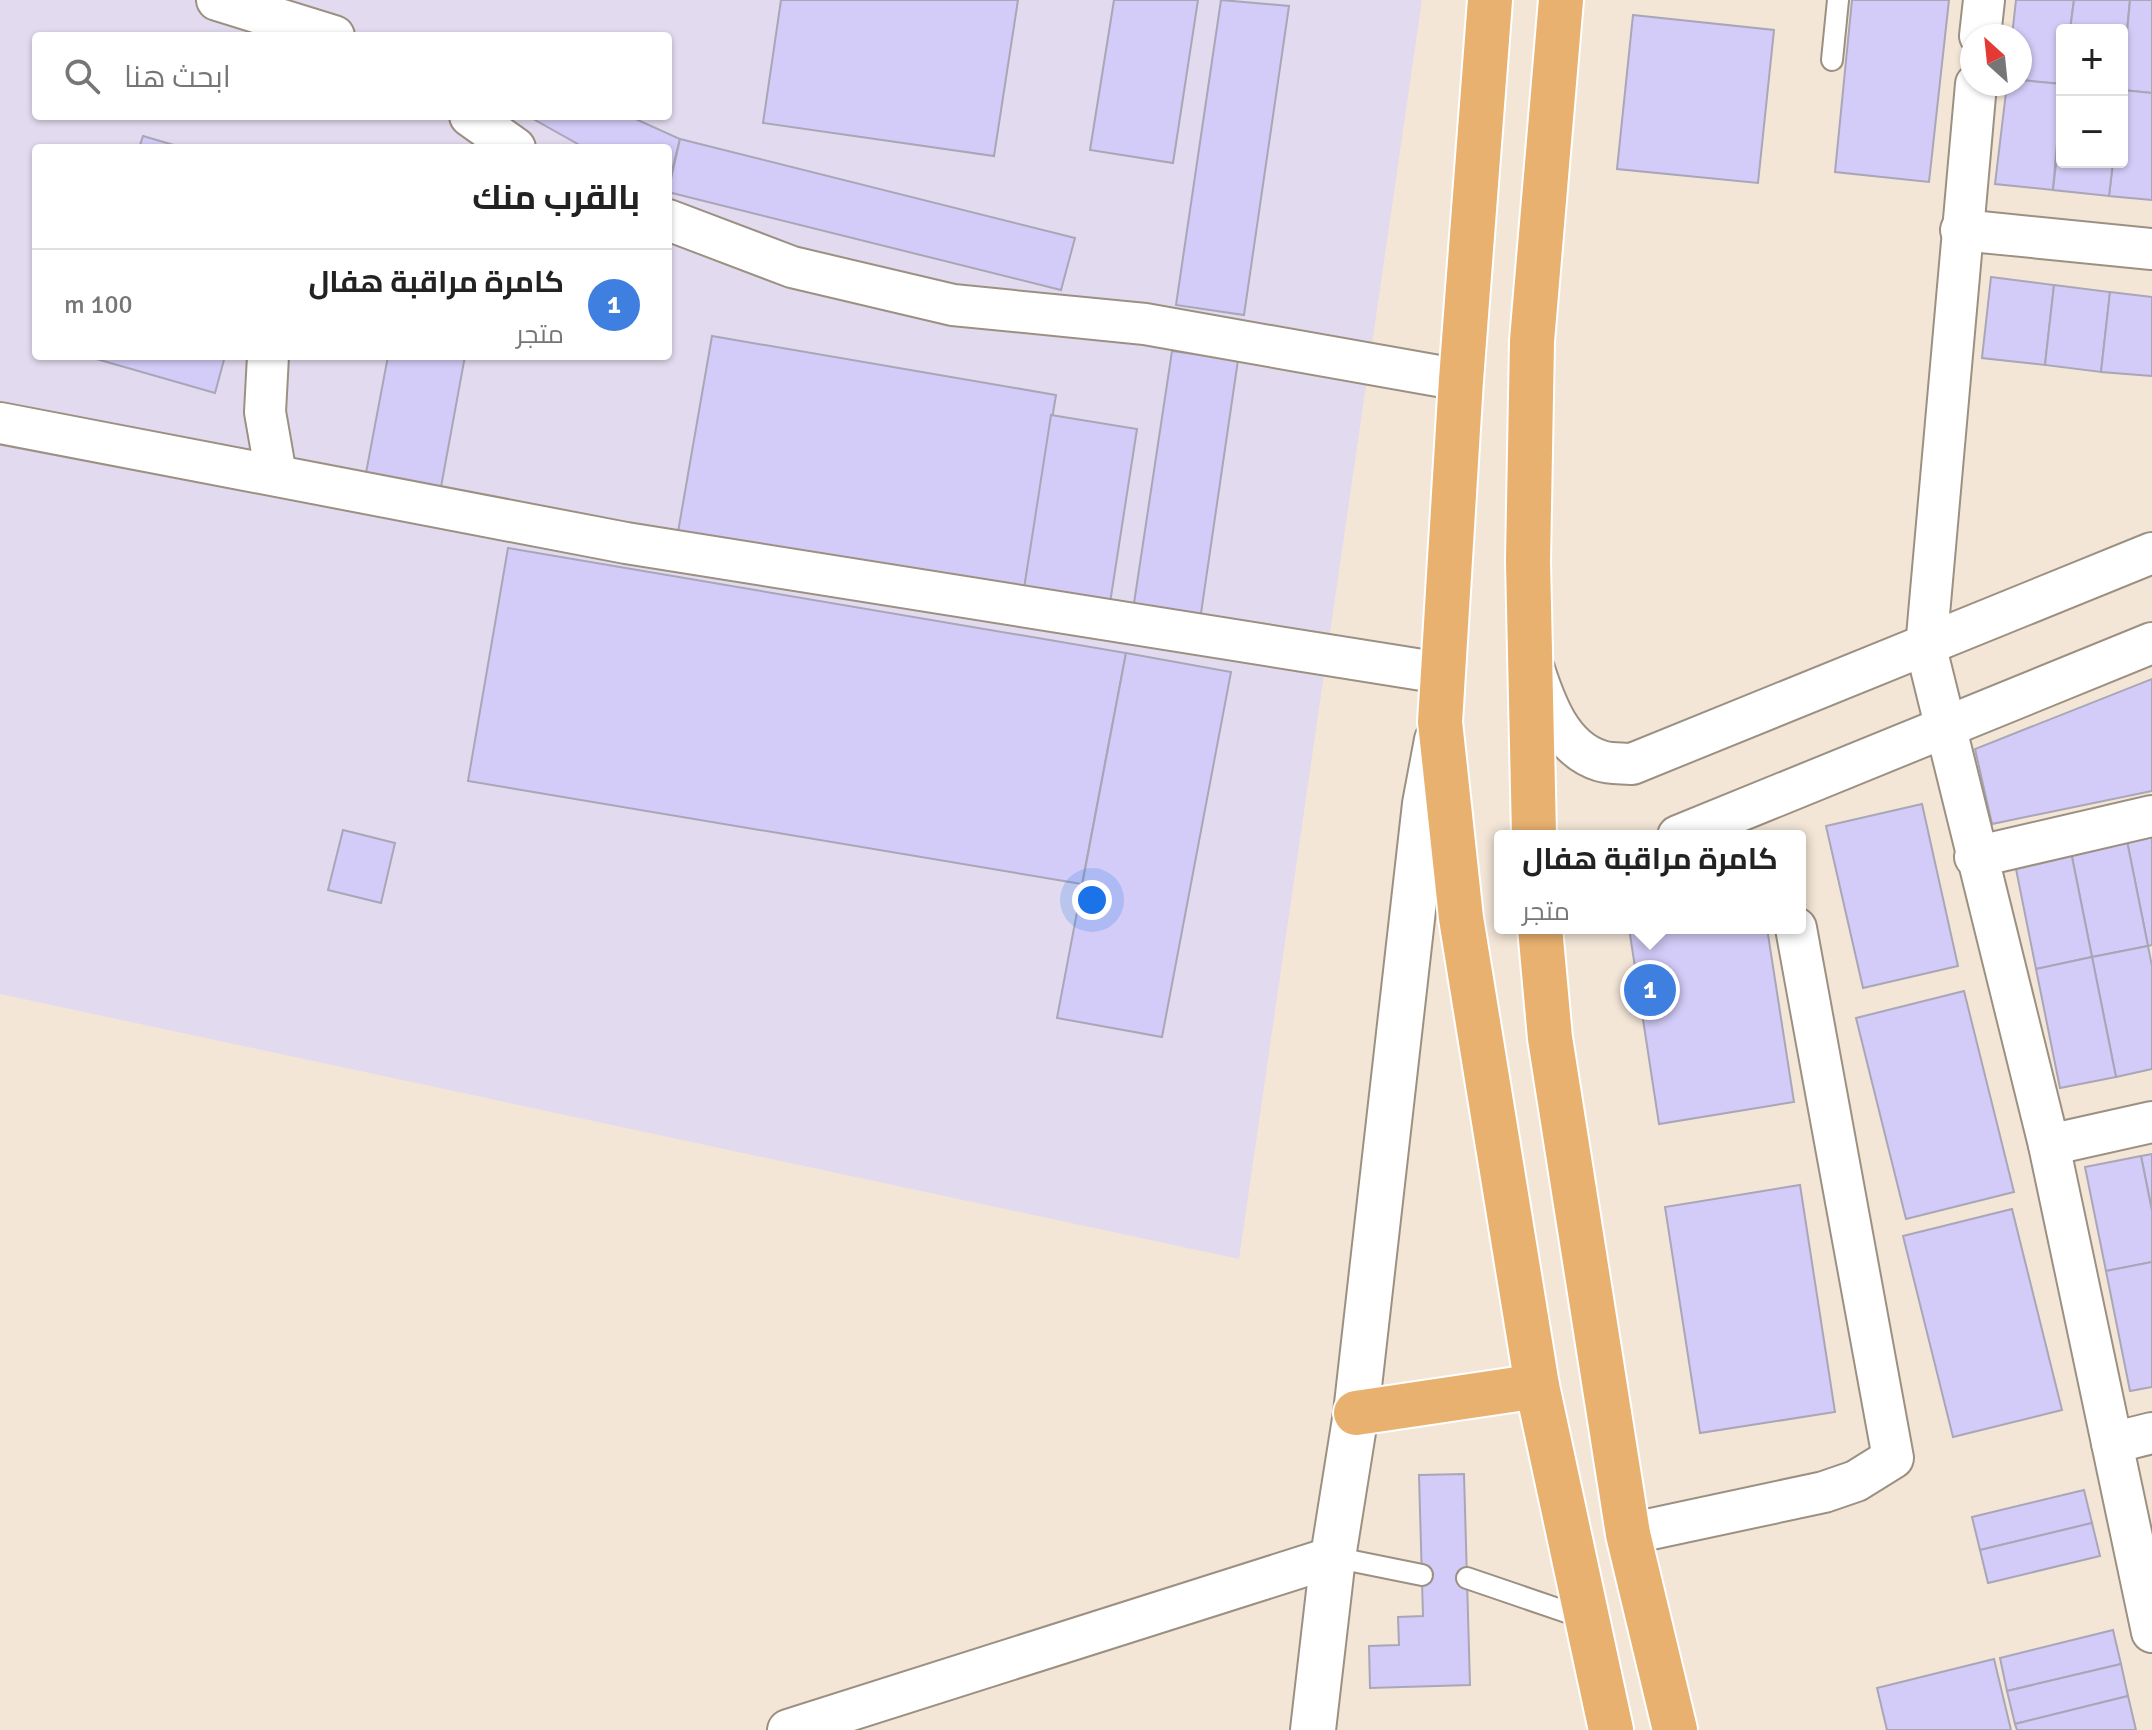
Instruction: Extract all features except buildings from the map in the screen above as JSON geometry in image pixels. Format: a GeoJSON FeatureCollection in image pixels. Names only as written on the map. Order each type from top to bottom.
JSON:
{"type":"FeatureCollection","features":[{"type":"Feature","properties":{"kind":"main road"},"geometry":{"type":"LineString","coordinates":[[1490,0],[1461,380],[1440,722],[1461,918],[1537,1386],[1611,1730]]}},
{"type":"Feature","properties":{"kind":"main road"},"geometry":{"type":"LineString","coordinates":[[1534,830],[1530,657],[1532,341],[1561,0]]}},
{"type":"Feature","properties":{"kind":"main road"},"geometry":{"type":"LineString","coordinates":[[1540,934],[1544,988],[1628,1534],[1675,1730]]}},
{"type":"Feature","properties":{"kind":"main road"},"geometry":{"type":"LineString","coordinates":[[1356,1413],[1537,1386]]}},
{"type":"Feature","properties":{"kind":"street"},"geometry":{"type":"LineString","coordinates":[[217,0],[321,32]]}},
{"type":"Feature","properties":{"kind":"street"},"geometry":{"type":"LineString","coordinates":[[1981,24],[1984,0]]}},
{"type":"Feature","properties":{"kind":"street"},"geometry":{"type":"LineString","coordinates":[[1975,96],[1926,648],[1975,857],[2049,1145],[2152,1632]]}},
{"type":"Feature","properties":{"kind":"street"},"geometry":{"type":"LineString","coordinates":[[476,120],[509,144]]}},
{"type":"Feature","properties":{"kind":"street"},"geometry":{"type":"LineString","coordinates":[[672,222],[792,267],[953,305],[1145,324],[1461,380]]}},
{"type":"Feature","properties":{"kind":"street"},"geometry":{"type":"LineString","coordinates":[[1961,230],[2152,249]]}},
{"type":"Feature","properties":{"kind":"street"},"geometry":{"type":"LineString","coordinates":[[268,360],[265,412],[276,475]]}},
{"type":"Feature","properties":{"kind":"street"},"geometry":{"type":"LineString","coordinates":[[0,423],[626,543],[1441,673]]}},
{"type":"Feature","properties":{"kind":"street"},"geometry":{"type":"LineString","coordinates":[[1530,657],[1548,713],[1573,743],[1599,761],[1632,764],[1926,648],[2152,553]]}},
{"type":"Feature","properties":{"kind":"street"},"geometry":{"type":"LineString","coordinates":[[1710,830],[1775,818],[1945,727],[2152,643]]}},
{"type":"Feature","properties":{"kind":"street"},"geometry":{"type":"LineString","coordinates":[[1313,1730],[1333,1557],[1356,1413],[1425,804],[1440,722]]}},
{"type":"Feature","properties":{"kind":"street"},"geometry":{"type":"LineString","coordinates":[[1975,857],[2152,816]]}},
{"type":"Feature","properties":{"kind":"street"},"geometry":{"type":"LineString","coordinates":[[1544,988],[1555,934]]}},
{"type":"Feature","properties":{"kind":"street"},"geometry":{"type":"LineString","coordinates":[[1628,1534],[1824,1492],[1856,1481],[1893,1458],[1797,934]]}},
{"type":"Feature","properties":{"kind":"street"},"geometry":{"type":"LineString","coordinates":[[2049,1145],[2152,1122]]}},
{"type":"Feature","properties":{"kind":"street"},"geometry":{"type":"LineString","coordinates":[[2112,1443],[2152,1433]]}},
{"type":"Feature","properties":{"kind":"street"},"geometry":{"type":"LineString","coordinates":[[788,1730],[1333,1557]]}},
{"type":"Feature","properties":{"kind":"lane"},"geometry":{"type":"LineString","coordinates":[[1832,60],[1838,0]]}},
{"type":"Feature","properties":{"kind":"lane"},"geometry":{"type":"LineString","coordinates":[[1333,1557],[1422,1575]]}},
{"type":"Feature","properties":{"kind":"lane"},"geometry":{"type":"LineString","coordinates":[[1467,1578],[1587,1619]]}},
{"type":"Feature","properties":{"kind":"shaded area"},"geometry":{"type":"Polygon","coordinates":[[[0,0],[1422,0],[1239,1259],[0,994],[0,0]]]}},
{"type":"Feature","properties":{"kind":"place","name":"كامرة مراقبة هفال"},"geometry":{"type":"Point","coordinates":[1650,990]}}]}
